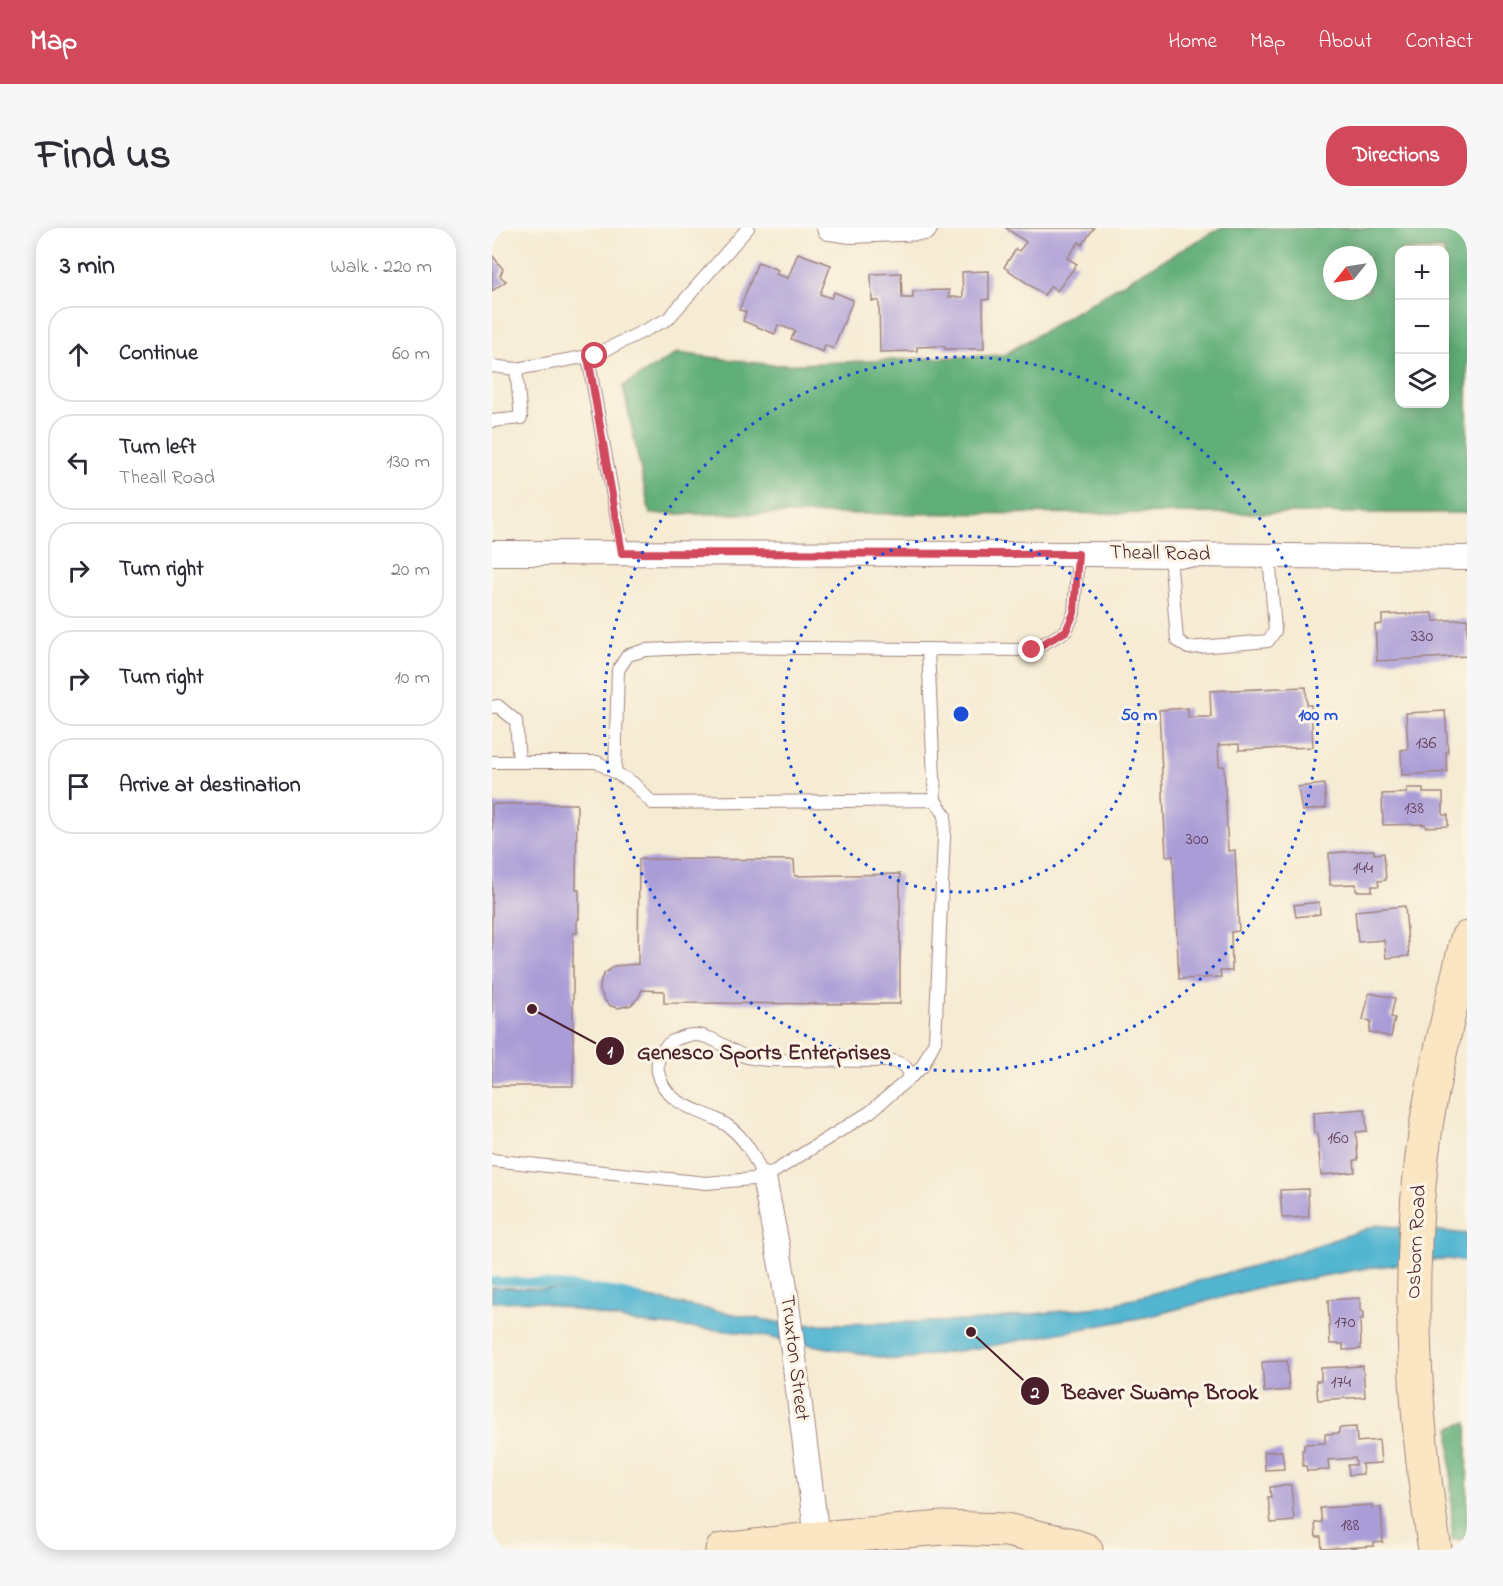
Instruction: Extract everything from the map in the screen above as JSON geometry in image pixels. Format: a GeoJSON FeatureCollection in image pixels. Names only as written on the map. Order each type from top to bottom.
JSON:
{"type":"FeatureCollection","features":[{"type":"Feature","properties":{"kind":"street"},"geometry":{"type":"LineString","coordinates":[[830,228],[849,231],[925,228]]}},
{"type":"Feature","properties":{"kind":"street","name":"Theall Road"},"geometry":{"type":"LineString","coordinates":[[492,553],[1078,554],[1467,558]]}},
{"type":"Feature","properties":{"kind":"street","name":"Osborn Road"},"geometry":{"type":"LineString","coordinates":[[1435,1550],[1420,1445],[1415,1351],[1414,1273],[1417,1209],[1428,1118],[1458,1020],[1467,938]]}},
{"type":"Feature","properties":{"kind":"street","name":"Truxton Street"},"geometry":{"type":"LineString","coordinates":[[764,1178],[784,1281],[817,1538]]}},
{"type":"Feature","properties":{"kind":"street"},"geometry":{"type":"LineString","coordinates":[[722,1550],[817,1538],[943,1528],[1006,1530],[1070,1544],[1086,1550]]}},
{"type":"Feature","properties":{"kind":"lane"},"geometry":{"type":"LineString","coordinates":[[492,366],[516,369],[595,356],[668,319],[748,228]]}},
{"type":"Feature","properties":{"kind":"lane"},"geometry":{"type":"LineString","coordinates":[[588,357],[622,553]]}},
{"type":"Feature","properties":{"kind":"lane"},"geometry":{"type":"LineString","coordinates":[[492,421],[521,418],[516,369]]}},
{"type":"Feature","properties":{"kind":"lane"},"geometry":{"type":"LineString","coordinates":[[615,772],[618,670],[628,655],[646,650],[713,647],[1032,650],[1066,631],[1074,613],[1078,554]]}},
{"type":"Feature","properties":{"kind":"lane"},"geometry":{"type":"LineString","coordinates":[[1170,555],[1177,640],[1188,648],[1268,641],[1275,631],[1269,555]]}},
{"type":"Feature","properties":{"kind":"lane"},"geometry":{"type":"LineString","coordinates":[[492,1160],[706,1183],[764,1178],[870,1112],[922,1067],[935,1041],[945,815],[935,800],[928,649]]}},
{"type":"Feature","properties":{"kind":"lane"},"geometry":{"type":"LineString","coordinates":[[492,706],[498,706],[516,721],[519,762]]}},
{"type":"Feature","properties":{"kind":"lane"},"geometry":{"type":"LineString","coordinates":[[492,762],[597,762],[633,783],[652,803],[935,800]]}},
{"type":"Feature","properties":{"kind":"lane"},"geometry":{"type":"LineString","coordinates":[[764,1178],[750,1148],[727,1125],[668,1095],[660,1081],[657,1067],[660,1054],[667,1045],[680,1038],[695,1035],[710,1038],[744,1056],[755,1059],[893,1061],[904,1065],[912,1076]]}},
{"type":"Feature","properties":{"kind":"green space"},"geometry":{"type":"Polygon","coordinates":[[[1220,228],[1467,228],[1467,513],[650,514],[623,386],[677,353],[774,365],[1004,355],[1220,228]]]}},
{"type":"Feature","properties":{"kind":"green space"},"geometry":{"type":"Polygon","coordinates":[[[1467,1422],[1467,1539],[1452,1540],[1450,1428],[1467,1422]]]}},
{"type":"Feature","properties":{"kind":"water"},"geometry":{"type":"Polygon","coordinates":[[[1377,1225],[1467,1234],[1467,1262],[1448,1259],[1367,1268],[1257,1288],[1150,1316],[990,1346],[896,1360],[740,1332],[639,1323],[535,1301],[492,1302],[492,1287],[612,1291],[792,1325],[971,1321],[1107,1306],[1271,1261],[1377,1225]]]}},
{"type":"Feature","properties":{"kind":"building"},"geometry":{"type":"Polygon","coordinates":[[[1006,228],[1094,228],[1082,245],[1079,242],[1067,258],[1077,264],[1057,291],[1051,286],[1044,295],[1004,267],[1016,249],[1019,251],[1026,242],[1006,228]]]}},
{"type":"Feature","properties":{"kind":"building"},"geometry":{"type":"Polygon","coordinates":[[[798,253],[831,265],[820,294],[831,298],[834,292],[853,300],[833,349],[825,345],[823,352],[791,339],[795,331],[778,325],[775,334],[743,321],[746,312],[739,310],[758,262],[778,270],[776,274],[788,278],[798,253]]]}},
{"type":"Feature","properties":{"kind":"building"},"geometry":{"type":"Polygon","coordinates":[[[492,255],[503,269],[500,276],[506,281],[492,291],[492,255]]]}},
{"type":"Feature","properties":{"kind":"building"},"geometry":{"type":"Polygon","coordinates":[[[989,271],[989,299],[983,300],[984,349],[945,349],[944,346],[917,347],[917,351],[880,352],[879,301],[872,301],[871,274],[901,273],[902,298],[913,298],[913,291],[949,290],[949,297],[963,297],[962,272],[989,271]]]}},
{"type":"Feature","properties":{"kind":"building"},"geometry":{"type":"Polygon","coordinates":[[[1433,613],[1434,621],[1467,619],[1467,656],[1377,661],[1375,625],[1382,624],[1382,615],[1433,613]]]}},
{"type":"Feature","properties":{"kind":"building"},"geometry":{"type":"Polygon","coordinates":[[[1306,687],[1307,705],[1311,705],[1313,747],[1239,750],[1239,744],[1218,745],[1219,766],[1224,766],[1228,851],[1235,850],[1239,931],[1231,932],[1232,971],[1220,971],[1221,977],[1179,979],[1173,856],[1166,856],[1159,710],[1188,708],[1188,717],[1211,717],[1210,691],[1306,687]]]}},
{"type":"Feature","properties":{"kind":"building"},"geometry":{"type":"Polygon","coordinates":[[[1445,711],[1447,772],[1402,775],[1401,750],[1408,749],[1406,713],[1445,711]]]}},
{"type":"Feature","properties":{"kind":"building"},"geometry":{"type":"Polygon","coordinates":[[[1324,784],[1326,808],[1302,811],[1298,787],[1324,784]]]}},
{"type":"Feature","properties":{"kind":"building"},"geometry":{"type":"Polygon","coordinates":[[[1407,788],[1423,788],[1423,793],[1443,793],[1443,815],[1448,815],[1448,826],[1383,825],[1382,794],[1407,793],[1407,788]]]}},
{"type":"Feature","properties":{"kind":"building"},"geometry":{"type":"Polygon","coordinates":[[[492,804],[577,804],[576,890],[579,890],[579,919],[577,919],[577,933],[573,933],[573,1086],[492,1086],[492,804]]]}},
{"type":"Feature","properties":{"kind":"building"},"geometry":{"type":"Polygon","coordinates":[[[1374,850],[1374,854],[1384,853],[1386,880],[1378,881],[1379,886],[1372,886],[1372,891],[1356,891],[1356,884],[1330,885],[1329,853],[1374,850]]]}},
{"type":"Feature","properties":{"kind":"building"},"geometry":{"type":"Polygon","coordinates":[[[639,859],[794,860],[795,876],[900,874],[900,1004],[664,1003],[664,991],[642,990],[631,1005],[618,1008],[611,1006],[605,1001],[600,990],[604,974],[614,966],[638,964],[639,859]]]}},
{"type":"Feature","properties":{"kind":"building"},"geometry":{"type":"Polygon","coordinates":[[[1319,902],[1320,914],[1296,917],[1294,905],[1319,902]]]}},
{"type":"Feature","properties":{"kind":"building"},"geometry":{"type":"Polygon","coordinates":[[[1405,906],[1409,956],[1386,958],[1384,940],[1358,942],[1355,911],[1405,906]]]}},
{"type":"Feature","properties":{"kind":"building"},"geometry":{"type":"Polygon","coordinates":[[[1369,993],[1395,998],[1391,1017],[1395,1018],[1391,1037],[1369,1032],[1371,1021],[1363,1020],[1369,993]]]}},
{"type":"Feature","properties":{"kind":"building"},"geometry":{"type":"Polygon","coordinates":[[[1365,1109],[1367,1131],[1356,1132],[1358,1160],[1354,1160],[1355,1172],[1321,1175],[1313,1113],[1365,1109]]]}},
{"type":"Feature","properties":{"kind":"building"},"geometry":{"type":"Polygon","coordinates":[[[1308,1189],[1309,1217],[1282,1218],[1280,1190],[1308,1189]]]}},
{"type":"Feature","properties":{"kind":"building"},"geometry":{"type":"Polygon","coordinates":[[[1360,1298],[1360,1311],[1363,1312],[1363,1319],[1360,1319],[1361,1349],[1343,1350],[1343,1344],[1330,1344],[1328,1300],[1360,1298]]]}},
{"type":"Feature","properties":{"kind":"building"},"geometry":{"type":"Polygon","coordinates":[[[1287,1361],[1289,1390],[1264,1392],[1262,1362],[1287,1361]]]}},
{"type":"Feature","properties":{"kind":"building"},"geometry":{"type":"Polygon","coordinates":[[[1363,1366],[1365,1397],[1318,1400],[1316,1381],[1321,1381],[1321,1368],[1363,1366]]]}},
{"type":"Feature","properties":{"kind":"building"},"geometry":{"type":"Polygon","coordinates":[[[1356,1427],[1357,1442],[1379,1440],[1381,1463],[1362,1464],[1363,1474],[1349,1475],[1348,1465],[1356,1465],[1355,1458],[1328,1460],[1329,1470],[1307,1471],[1306,1466],[1303,1466],[1304,1444],[1325,1443],[1325,1434],[1339,1433],[1339,1428],[1356,1427]]]}},
{"type":"Feature","properties":{"kind":"building"},"geometry":{"type":"Polygon","coordinates":[[[1282,1451],[1284,1469],[1265,1470],[1264,1452],[1282,1451]]]}},
{"type":"Feature","properties":{"kind":"building"},"geometry":{"type":"Polygon","coordinates":[[[1291,1485],[1294,1521],[1271,1523],[1268,1497],[1271,1497],[1270,1487],[1291,1485]]]}},
{"type":"Feature","properties":{"kind":"building"},"geometry":{"type":"Polygon","coordinates":[[[1372,1505],[1372,1508],[1381,1507],[1383,1542],[1374,1543],[1374,1546],[1322,1549],[1321,1537],[1316,1537],[1315,1523],[1322,1522],[1320,1508],[1372,1505]]]}},
{"type":"Feature","properties":{"kind":"waterway"},"geometry":{"type":"LineString","coordinates":[[492,1281],[533,1282],[620,1292],[639,1297]]}},
{"type":"Feature","properties":{"kind":"place","name":"Genesco Sports Enterprises"},"geometry":{"type":"Point","coordinates":[532,1009]}},
{"type":"Feature","properties":{"kind":"place","name":"Beaver Swamp Brook"},"geometry":{"type":"Point","coordinates":[971,1332]}},
{"type":"Feature","properties":{"kind":"route"},"geometry":{"type":"LineString","coordinates":[[595,356],[588,357],[622,553],[1078,554],[1074,613],[1066,631],[1032,650]]}}]}
